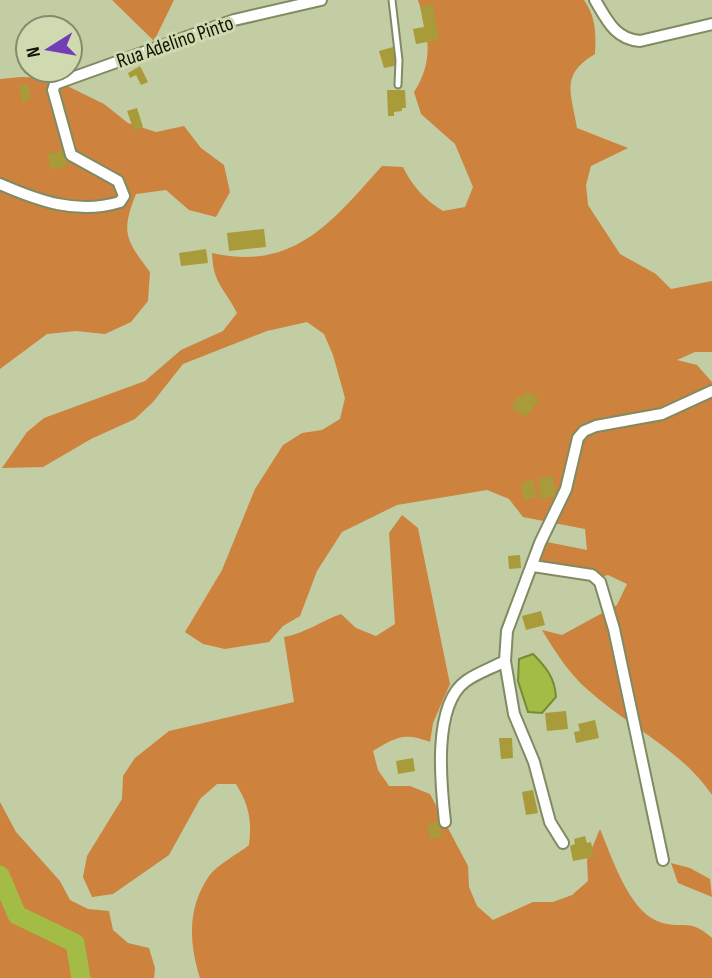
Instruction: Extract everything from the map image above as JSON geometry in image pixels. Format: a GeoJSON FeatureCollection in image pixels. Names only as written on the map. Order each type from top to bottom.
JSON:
{"type":"FeatureCollection","features":[{"type":"Feature","properties":{"kind":"street","name":"Rua Adelino Pinto"},"geometry":{"type":"LineString","coordinates":[[0,184],[50,204],[96,206],[120,202],[124,196],[118,181],[71,155],[53,90],[55,84],[234,20],[321,0]]}},
{"type":"Feature","properties":{"kind":"street"},"geometry":{"type":"LineString","coordinates":[[595,0],[610,24],[629,40],[640,41],[712,24]]}},
{"type":"Feature","properties":{"kind":"street"},"geometry":{"type":"LineString","coordinates":[[563,843],[546,810],[534,762],[514,714],[505,661],[507,631],[540,543],[566,489],[578,438],[584,430],[662,414],[712,391]]}},
{"type":"Feature","properties":{"kind":"street"},"geometry":{"type":"LineString","coordinates":[[533,566],[592,575],[600,582],[614,629],[663,860]]}},
{"type":"Feature","properties":{"kind":"street"},"geometry":{"type":"LineString","coordinates":[[445,822],[441,780],[445,718],[451,699],[464,682],[505,661]]}},
{"type":"Feature","properties":{"kind":"lane"},"geometry":{"type":"LineString","coordinates":[[392,0],[399,60],[398,85]]}},
{"type":"Feature","properties":{"kind":"shaded area"},"geometry":{"type":"Polygon","coordinates":[[[112,0],[174,0],[154,41],[112,0]]]}},
{"type":"Feature","properties":{"kind":"shaded area"},"geometry":{"type":"Polygon","coordinates":[[[418,0],[584,0],[594,26],[595,54],[577,69],[572,77],[571,94],[577,128],[628,148],[591,166],[586,185],[588,205],[620,254],[656,274],[671,289],[712,281],[712,352],[695,352],[677,360],[697,365],[712,382],[712,795],[670,751],[581,684],[542,630],[562,635],[617,605],[627,584],[608,575],[596,578],[575,577],[529,554],[547,542],[587,550],[585,529],[523,517],[509,499],[487,490],[397,505],[342,532],[317,571],[300,616],[283,626],[269,642],[225,649],[203,644],[185,632],[222,570],[255,489],[283,445],[302,433],[322,430],[340,419],[345,398],[333,355],[324,334],[307,322],[267,331],[183,364],[153,402],[135,419],[91,439],[43,467],[2,468],[27,432],[44,418],[145,381],[181,350],[223,331],[237,313],[214,272],[212,253],[241,257],[267,255],[289,248],[310,237],[329,222],[382,166],[403,167],[420,192],[443,211],[465,207],[473,187],[455,144],[421,114],[414,92],[425,69],[428,47],[418,0]]]}},
{"type":"Feature","properties":{"kind":"shaded area"},"geometry":{"type":"Polygon","coordinates":[[[14,78],[14,84],[63,84],[104,104],[128,123],[156,132],[184,126],[201,148],[224,165],[230,192],[216,217],[189,210],[166,190],[136,194],[127,227],[135,251],[150,272],[148,301],[131,322],[105,334],[76,331],[47,334],[0,369],[0,79],[14,78]]]}},
{"type":"Feature","properties":{"kind":"shaded area"},"geometry":{"type":"Polygon","coordinates":[[[402,515],[418,528],[450,684],[433,723],[430,742],[407,737],[388,742],[373,751],[378,770],[389,786],[410,786],[430,794],[468,866],[469,887],[477,906],[493,920],[533,902],[553,902],[572,895],[588,881],[587,860],[600,829],[629,893],[647,915],[665,924],[697,927],[712,938],[712,978],[200,978],[192,939],[197,901],[209,876],[249,845],[248,813],[236,784],[217,784],[200,799],[169,855],[113,894],[92,897],[83,877],[87,856],[122,799],[123,776],[135,758],[169,731],[294,702],[284,637],[341,614],[356,628],[376,636],[395,624],[389,533],[402,515]]]}},
{"type":"Feature","properties":{"kind":"shaded area"},"geometry":{"type":"Polygon","coordinates":[[[533,654],[549,673],[555,690],[556,697],[542,713],[528,712],[518,681],[519,659],[533,654]]]}},
{"type":"Feature","properties":{"kind":"shaded area"},"geometry":{"type":"Polygon","coordinates":[[[0,802],[16,832],[60,881],[70,900],[88,909],[109,911],[113,930],[128,943],[149,948],[155,968],[154,978],[0,978],[0,802]]]}},
{"type":"Feature","properties":{"kind":"shaded area"},"geometry":{"type":"Polygon","coordinates":[[[671,863],[690,868],[710,879],[712,897],[678,883],[671,863]]]}},
{"type":"Feature","properties":{"kind":"building"},"geometry":{"type":"Polygon","coordinates":[[[433,4],[439,40],[416,44],[413,29],[424,27],[420,6],[433,4]]]}},
{"type":"Feature","properties":{"kind":"building"},"geometry":{"type":"Polygon","coordinates":[[[393,47],[398,65],[384,68],[379,51],[393,47]]]}},
{"type":"Feature","properties":{"kind":"building"},"geometry":{"type":"Polygon","coordinates":[[[140,66],[148,82],[141,85],[136,75],[130,78],[128,73],[140,66]]]}},
{"type":"Feature","properties":{"kind":"building"},"geometry":{"type":"Polygon","coordinates":[[[28,84],[31,100],[22,102],[19,86],[28,84]]]}},
{"type":"Feature","properties":{"kind":"building"},"geometry":{"type":"Polygon","coordinates":[[[387,90],[405,90],[406,108],[394,112],[394,116],[388,116],[387,90]]]}},
{"type":"Feature","properties":{"kind":"building"},"geometry":{"type":"Polygon","coordinates":[[[137,108],[143,127],[134,131],[127,111],[137,108]]]}},
{"type":"Feature","properties":{"kind":"building"},"geometry":{"type":"Polygon","coordinates":[[[64,150],[67,166],[51,170],[47,154],[64,150]]]}},
{"type":"Feature","properties":{"kind":"building"},"geometry":{"type":"Polygon","coordinates":[[[264,229],[266,247],[229,251],[227,233],[264,229]]]}},
{"type":"Feature","properties":{"kind":"building"},"geometry":{"type":"Polygon","coordinates":[[[206,249],[208,263],[181,266],[179,253],[206,249]]]}},
{"type":"Feature","properties":{"kind":"building"},"geometry":{"type":"Polygon","coordinates":[[[527,391],[539,399],[526,417],[511,408],[518,396],[523,398],[527,391]]]}},
{"type":"Feature","properties":{"kind":"building"},"geometry":{"type":"Polygon","coordinates":[[[553,476],[556,496],[541,499],[538,478],[553,476]]]}},
{"type":"Feature","properties":{"kind":"building"},"geometry":{"type":"Polygon","coordinates":[[[533,480],[537,497],[524,500],[521,483],[533,480]]]}},
{"type":"Feature","properties":{"kind":"building"},"geometry":{"type":"Polygon","coordinates":[[[520,555],[521,568],[509,569],[508,556],[520,555]]]}},
{"type":"Feature","properties":{"kind":"building"},"geometry":{"type":"Polygon","coordinates":[[[541,611],[545,625],[526,630],[522,616],[541,611]]]}},
{"type":"Feature","properties":{"kind":"building"},"geometry":{"type":"Polygon","coordinates":[[[566,711],[568,729],[547,731],[545,713],[566,711]]]}},
{"type":"Feature","properties":{"kind":"building"},"geometry":{"type":"Polygon","coordinates":[[[595,720],[599,738],[576,743],[574,732],[580,731],[578,724],[595,720]]]}},
{"type":"Feature","properties":{"kind":"building"},"geometry":{"type":"Polygon","coordinates":[[[499,738],[512,738],[513,758],[501,759],[499,738]]]}},
{"type":"Feature","properties":{"kind":"building"},"geometry":{"type":"Polygon","coordinates":[[[413,758],[415,771],[398,774],[396,761],[413,758]]]}},
{"type":"Feature","properties":{"kind":"building"},"geometry":{"type":"Polygon","coordinates":[[[533,790],[538,813],[526,815],[522,792],[533,790]]]}},
{"type":"Feature","properties":{"kind":"building"},"geometry":{"type":"Polygon","coordinates":[[[439,822],[442,837],[430,839],[427,824],[439,822]]]}},
{"type":"Feature","properties":{"kind":"building"},"geometry":{"type":"Polygon","coordinates":[[[585,836],[587,843],[591,842],[594,857],[573,861],[570,846],[575,844],[574,839],[585,836]]]}},
{"type":"Feature","properties":{"kind":"waterway"},"geometry":{"type":"LineString","coordinates":[[0,875],[17,915],[75,943],[81,978]]}}]}
